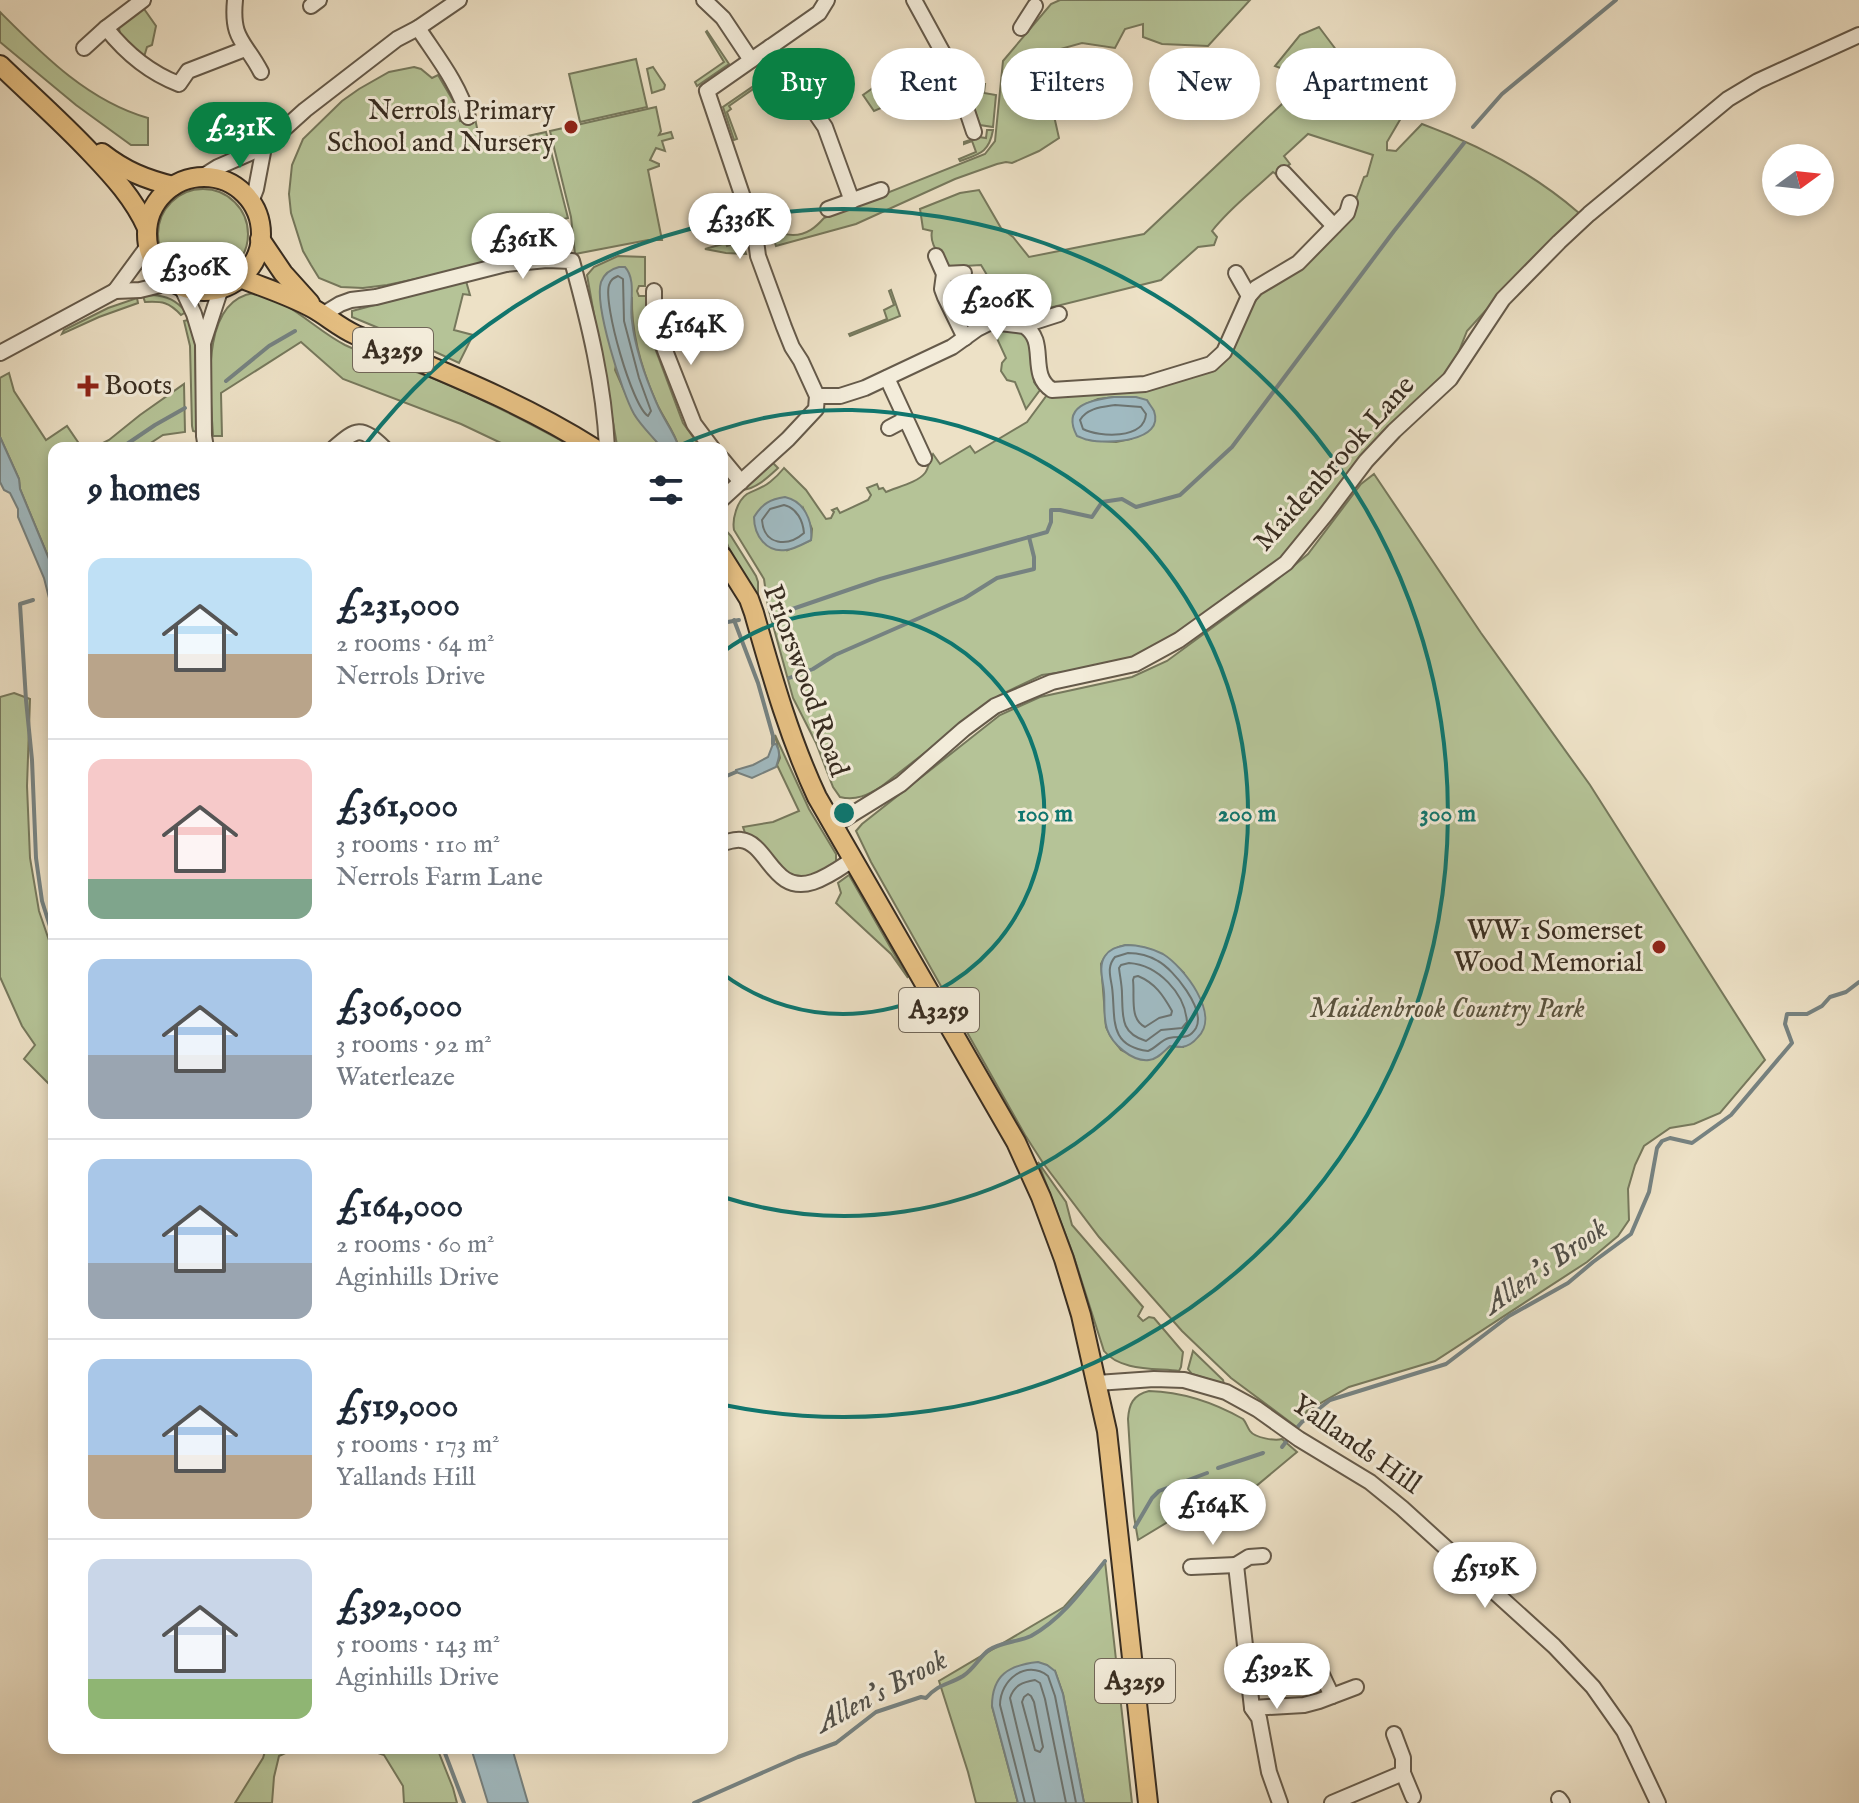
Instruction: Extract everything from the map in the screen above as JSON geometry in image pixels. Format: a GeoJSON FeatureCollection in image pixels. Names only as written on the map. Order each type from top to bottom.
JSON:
{"type":"FeatureCollection","features":[{"type":"Feature","properties":{"kind":"main road"},"geometry":{"type":"LineString","coordinates":[[0,65],[70,131],[131,198],[157,266],[177,284],[201,291],[221,288],[240,278],[256,256],[260,239]]}},
{"type":"Feature","properties":{"kind":"main road"},"geometry":{"type":"LineString","coordinates":[[70,131],[130,172],[173,186]]}},
{"type":"Feature","properties":{"kind":"main road"},"geometry":{"type":"LineString","coordinates":[[148,237],[150,215],[155,204],[173,186],[192,178],[216,178],[230,183],[251,202]]}},
{"type":"Feature","properties":{"kind":"main road","name":"A3259"},"geometry":{"type":"LineString","coordinates":[[251,202],[260,226],[260,239],[283,273],[320,313]]}},
{"type":"Feature","properties":{"kind":"main road","name":"A3259"},"geometry":{"type":"LineString","coordinates":[[240,278],[320,313],[355,335],[472,383],[585,442]]}},
{"type":"Feature","properties":{"kind":"main road","name":"Priorswood Road"},"geometry":{"type":"LineString","coordinates":[[728,566],[749,599],[794,746],[833,826]]}},
{"type":"Feature","properties":{"kind":"main road","name":"A3259"},"geometry":{"type":"LineString","coordinates":[[833,826],[1016,1142],[1064,1259],[1081,1315],[1107,1431],[1148,1803]]}},
{"type":"Feature","properties":{"kind":"street"},"geometry":{"type":"LineString","coordinates":[[84,48],[143,0]]}},
{"type":"Feature","properties":{"kind":"street"},"geometry":{"type":"LineString","coordinates":[[235,0],[233,15],[240,41],[261,72]]}},
{"type":"Feature","properties":{"kind":"street"},"geometry":{"type":"LineString","coordinates":[[202,177],[264,147],[305,110],[397,39],[459,0]]}},
{"type":"Feature","properties":{"kind":"street"},"geometry":{"type":"LineString","coordinates":[[704,0],[723,18],[751,60]]}},
{"type":"Feature","properties":{"kind":"street"},"geometry":{"type":"LineString","coordinates":[[728,494],[816,409],[817,396],[792,347],[766,280],[756,249],[755,233],[707,91],[819,13],[827,0]]}},
{"type":"Feature","properties":{"kind":"street"},"geometry":{"type":"LineString","coordinates":[[914,0],[940,48]]}},
{"type":"Feature","properties":{"kind":"street"},"geometry":{"type":"LineString","coordinates":[[1021,28],[1036,2]]}},
{"type":"Feature","properties":{"kind":"street"},"geometry":{"type":"LineString","coordinates":[[106,28],[148,67],[179,84],[188,71],[245,49]]}},
{"type":"Feature","properties":{"kind":"street"},"geometry":{"type":"LineString","coordinates":[[418,28],[455,84],[468,117]]}},
{"type":"Feature","properties":{"kind":"street","name":"Maidenbrook Lane"},"geometry":{"type":"LineString","coordinates":[[833,826],[901,784],[995,706],[1052,682],[1135,664],[1179,640],[1286,563],[1366,461],[1450,379],[1503,299],[1589,214],[1728,99],[1758,81],[1859,35]]}},
{"type":"Feature","properties":{"kind":"street"},"geometry":{"type":"LineString","coordinates":[[770,47],[825,127],[852,201]]}},
{"type":"Feature","properties":{"kind":"street"},"geometry":{"type":"LineString","coordinates":[[970,120],[974,133]]}},
{"type":"Feature","properties":{"kind":"street"},"geometry":{"type":"LineString","coordinates":[[251,202],[264,147]]}},
{"type":"Feature","properties":{"kind":"street"},"geometry":{"type":"LineString","coordinates":[[1284,173],[1334,226]]}},
{"type":"Feature","properties":{"kind":"street"},"geometry":{"type":"LineString","coordinates":[[828,209],[881,190]]}},
{"type":"Feature","properties":{"kind":"street"},"geometry":{"type":"LineString","coordinates":[[817,396],[840,396],[865,388],[952,347],[991,322],[1029,328],[1037,349],[1039,377],[1052,390],[1145,384],[1211,364],[1224,352],[1249,296],[1256,288],[1298,263],[1347,213],[1350,203]]}},
{"type":"Feature","properties":{"kind":"street"},"geometry":{"type":"LineString","coordinates":[[115,291],[148,237]]}},
{"type":"Feature","properties":{"kind":"street"},"geometry":{"type":"LineString","coordinates":[[936,256],[944,274],[942,289],[965,338]]}},
{"type":"Feature","properties":{"kind":"street"},"geometry":{"type":"LineString","coordinates":[[320,313],[351,300],[376,297],[506,264],[572,261],[592,332],[606,442]]}},
{"type":"Feature","properties":{"kind":"street"},"geometry":{"type":"LineString","coordinates":[[944,274],[964,273]]}},
{"type":"Feature","properties":{"kind":"street"},"geometry":{"type":"LineString","coordinates":[[1236,273],[1249,296]]}},
{"type":"Feature","properties":{"kind":"street"},"geometry":{"type":"LineString","coordinates":[[0,353],[115,291],[177,284],[194,314],[203,344],[205,442]]}},
{"type":"Feature","properties":{"kind":"street"},"geometry":{"type":"LineString","coordinates":[[203,344],[221,288]]}},
{"type":"Feature","properties":{"kind":"street"},"geometry":{"type":"LineString","coordinates":[[654,291],[657,330],[691,419],[707,442]]}},
{"type":"Feature","properties":{"kind":"street"},"geometry":{"type":"LineString","coordinates":[[1029,328],[1031,323],[1059,314]]}},
{"type":"Feature","properties":{"kind":"street"},"geometry":{"type":"LineString","coordinates":[[654,316],[676,316]]}},
{"type":"Feature","properties":{"kind":"street"},"geometry":{"type":"LineString","coordinates":[[887,378],[924,458]]}},
{"type":"Feature","properties":{"kind":"street"},"geometry":{"type":"LineString","coordinates":[[889,428],[906,419]]}},
{"type":"Feature","properties":{"kind":"street"},"geometry":{"type":"LineString","coordinates":[[341,442],[351,433],[360,432],[378,442]]}},
{"type":"Feature","properties":{"kind":"street"},"geometry":{"type":"LineString","coordinates":[[728,466],[741,482]]}},
{"type":"Feature","properties":{"kind":"street"},"geometry":{"type":"LineString","coordinates":[[728,842],[745,841],[760,852],[784,880],[799,883],[820,879],[852,860]]}},
{"type":"Feature","properties":{"kind":"street","name":"Yallands Hill"},"geometry":{"type":"LineString","coordinates":[[1097,1383],[1184,1380],[1226,1392],[1370,1482],[1554,1646],[1593,1687],[1624,1731],[1658,1803]]}},
{"type":"Feature","properties":{"kind":"street"},"geometry":{"type":"LineString","coordinates":[[1191,1567],[1236,1565],[1249,1557],[1263,1556]]}},
{"type":"Feature","properties":{"kind":"street"},"geometry":{"type":"LineString","coordinates":[[1236,1565],[1252,1708],[1259,1718],[1269,1772],[1280,1803]]}},
{"type":"Feature","properties":{"kind":"street"},"geometry":{"type":"LineString","coordinates":[[1316,1662],[1332,1696]]}},
{"type":"Feature","properties":{"kind":"street"},"geometry":{"type":"LineString","coordinates":[[1252,1708],[1304,1705],[1356,1687]]}},
{"type":"Feature","properties":{"kind":"street"},"geometry":{"type":"LineString","coordinates":[[1394,1734],[1403,1758],[1403,1773],[1413,1797]]}},
{"type":"Feature","properties":{"kind":"street"},"geometry":{"type":"LineString","coordinates":[[1332,1803],[1403,1773]]}},
{"type":"Feature","properties":{"kind":"green space"},"geometry":{"type":"Polygon","coordinates":[[[1060,0],[1250,0],[1208,46],[1162,44],[1143,37],[1143,24],[1125,29],[1115,48],[1082,43],[1064,48],[1014,48],[1051,4],[1060,0]]]}},
{"type":"Feature","properties":{"kind":"green space"},"geometry":{"type":"Polygon","coordinates":[[[142,6],[156,26],[152,45],[147,47],[144,57],[124,40],[119,31],[119,25],[142,6]]]}},
{"type":"Feature","properties":{"kind":"green space"},"geometry":{"type":"Polygon","coordinates":[[[0,12],[50,60],[86,88],[148,118],[148,145],[131,145],[76,105],[0,42],[0,12]]]}},
{"type":"Feature","properties":{"kind":"green space"},"geometry":{"type":"Polygon","coordinates":[[[1319,27],[1335,48],[1290,48],[1300,35],[1319,27]]]}},
{"type":"Feature","properties":{"kind":"green space"},"geometry":{"type":"Polygon","coordinates":[[[707,31],[729,64],[697,86],[695,82],[724,62],[707,31]]]}},
{"type":"Feature","properties":{"kind":"green space"},"geometry":{"type":"Polygon","coordinates":[[[636,59],[647,107],[580,122],[569,74],[636,59]]]}},
{"type":"Feature","properties":{"kind":"green space"},"geometry":{"type":"Polygon","coordinates":[[[414,67],[432,78],[438,75],[455,104],[460,121],[475,118],[487,145],[546,132],[568,218],[513,230],[521,257],[387,285],[341,287],[319,278],[303,251],[291,213],[292,165],[303,139],[342,101],[389,72],[414,67]]]}},
{"type":"Feature","properties":{"kind":"green space"},"geometry":{"type":"Polygon","coordinates":[[[653,67],[665,85],[664,89],[652,93],[647,69],[653,67]]]}},
{"type":"Feature","properties":{"kind":"green space"},"geometry":{"type":"Polygon","coordinates":[[[1001,81],[1001,120],[1055,120],[1059,138],[1012,163],[997,164],[955,179],[856,224],[776,246],[772,233],[803,234],[824,218],[985,154],[995,141],[1001,81]]]}},
{"type":"Feature","properties":{"kind":"green space"},"geometry":{"type":"Polygon","coordinates":[[[752,87],[729,106],[731,109],[727,112],[737,139],[734,140],[723,107],[752,87]]]}},
{"type":"Feature","properties":{"kind":"green space"},"geometry":{"type":"Polygon","coordinates":[[[871,89],[871,107],[863,95],[871,89]]]}},
{"type":"Feature","properties":{"kind":"green space"},"geometry":{"type":"Polygon","coordinates":[[[985,93],[996,95],[993,127],[980,125],[978,120],[985,120],[985,93]]]}},
{"type":"Feature","properties":{"kind":"green space"},"geometry":{"type":"Polygon","coordinates":[[[656,107],[661,131],[659,135],[671,132],[673,138],[662,141],[665,151],[656,148],[650,160],[659,166],[648,170],[662,240],[575,254],[571,217],[550,131],[656,107]]]}},
{"type":"Feature","properties":{"kind":"green space"},"geometry":{"type":"Polygon","coordinates":[[[1276,110],[1276,120],[1400,120],[1387,142],[1387,150],[1396,151],[1422,124],[1505,161],[1579,213],[1467,331],[1447,373],[1283,557],[1171,639],[1139,656],[1042,675],[998,696],[882,786],[862,796],[840,797],[793,698],[768,607],[764,579],[734,530],[736,510],[743,497],[767,484],[784,468],[806,490],[826,519],[831,518],[832,510],[837,508],[840,513],[868,500],[871,495],[867,488],[877,484],[879,489],[883,488],[886,492],[917,479],[926,471],[933,454],[940,464],[970,446],[975,453],[1027,422],[1047,395],[1203,373],[1259,295],[1350,216],[1373,155],[1308,134],[1284,156],[1290,164],[1277,175],[1273,172],[1219,222],[1212,231],[1217,237],[1214,245],[1198,247],[1161,280],[1017,316],[1001,298],[981,265],[947,267],[934,246],[932,231],[923,229],[920,209],[960,193],[979,190],[1001,228],[1029,257],[1144,234],[1276,110]],[[1114,397],[1086,404],[1089,440],[1116,442],[1131,439],[1114,397]],[[803,508],[788,550],[811,540],[812,529],[803,508]]]}},
{"type":"Feature","properties":{"kind":"green space"},"geometry":{"type":"Polygon","coordinates":[[[987,130],[993,130],[986,148],[960,161],[976,152],[972,141],[964,142],[986,138],[987,130]]]}},
{"type":"Feature","properties":{"kind":"green space"},"geometry":{"type":"Polygon","coordinates":[[[203,189],[220,192],[235,202],[245,217],[248,234],[245,251],[235,266],[220,276],[203,279],[186,276],[171,266],[161,251],[158,234],[161,217],[171,202],[186,192],[203,189]]]}},
{"type":"Feature","properties":{"kind":"green space"},"geometry":{"type":"Polygon","coordinates":[[[742,241],[746,254],[705,249],[726,243],[727,246],[742,241]]]}},
{"type":"Feature","properties":{"kind":"green space"},"geometry":{"type":"Polygon","coordinates":[[[618,256],[645,257],[645,286],[639,286],[637,291],[639,296],[646,296],[646,321],[652,340],[683,423],[697,442],[677,442],[656,402],[638,351],[632,297],[615,370],[635,415],[657,442],[616,442],[587,275],[594,267],[618,256]]]}},
{"type":"Feature","properties":{"kind":"green space"},"geometry":{"type":"Polygon","coordinates":[[[466,281],[470,295],[463,294],[454,330],[473,335],[459,363],[352,317],[352,311],[466,281]]]}},
{"type":"Feature","properties":{"kind":"green space"},"geometry":{"type":"Polygon","coordinates":[[[891,290],[900,316],[850,336],[887,319],[884,310],[894,305],[891,290]]]}},
{"type":"Feature","properties":{"kind":"green space"},"geometry":{"type":"Polygon","coordinates":[[[254,293],[267,296],[345,345],[465,392],[564,442],[499,442],[461,424],[343,379],[301,342],[221,393],[222,436],[213,436],[212,352],[224,313],[236,300],[254,293]]]}},
{"type":"Feature","properties":{"kind":"green space"},"geometry":{"type":"Polygon","coordinates":[[[143,296],[171,299],[186,312],[181,315],[165,303],[145,302],[143,296]]]}},
{"type":"Feature","properties":{"kind":"green space"},"geometry":{"type":"Polygon","coordinates":[[[137,298],[138,303],[62,334],[64,330],[108,308],[137,298]]]}},
{"type":"Feature","properties":{"kind":"green space"},"geometry":{"type":"Polygon","coordinates":[[[188,320],[195,343],[197,432],[193,431],[192,426],[190,346],[184,321],[188,320]]]}},
{"type":"Feature","properties":{"kind":"green space"},"geometry":{"type":"Polygon","coordinates":[[[1001,330],[1027,335],[1034,382],[1040,390],[1026,409],[1015,382],[1007,380],[1001,371],[1006,358],[994,332],[1001,330]]]}},
{"type":"Feature","properties":{"kind":"green space"},"geometry":{"type":"Polygon","coordinates":[[[9,373],[14,391],[46,440],[67,426],[78,442],[48,442],[48,557],[0,437],[0,378],[9,373]]]}},
{"type":"Feature","properties":{"kind":"green space"},"geometry":{"type":"Polygon","coordinates":[[[184,384],[185,432],[163,435],[152,442],[105,442],[184,384]]]}},
{"type":"Feature","properties":{"kind":"green space"},"geometry":{"type":"Polygon","coordinates":[[[773,463],[778,468],[774,472],[757,485],[743,490],[773,463]]]}},
{"type":"Feature","properties":{"kind":"green space","name":"Maidenbrook Country Park"},"geometry":{"type":"Polygon","coordinates":[[[1374,474],[1481,633],[1590,785],[1765,1060],[1720,1113],[1694,1124],[1670,1128],[1644,1146],[1628,1189],[1629,1220],[1618,1236],[1587,1262],[1435,1361],[1349,1387],[1307,1411],[1298,1428],[1231,1378],[1182,1331],[1099,1237],[1043,1163],[856,831],[1000,715],[1040,697],[1132,677],[1167,661],[1308,554],[1361,484],[1374,474]],[[1135,946],[1114,949],[1101,964],[1106,1027],[1121,1050],[1138,1058],[1158,1056],[1170,1046],[1183,1047],[1184,973],[1158,953],[1135,946]]]}},
{"type":"Feature","properties":{"kind":"green space"},"geometry":{"type":"Polygon","coordinates":[[[728,533],[756,576],[758,599],[732,554],[728,533]]]}},
{"type":"Feature","properties":{"kind":"green space"},"geometry":{"type":"Polygon","coordinates":[[[14,693],[30,699],[27,786],[30,858],[39,911],[48,937],[48,1083],[24,1059],[35,1045],[22,1026],[0,977],[0,697],[14,693]]]}},
{"type":"Feature","properties":{"kind":"green space"},"geometry":{"type":"Polygon","coordinates":[[[775,735],[809,809],[836,854],[836,863],[809,879],[791,877],[745,833],[743,827],[773,822],[799,811],[777,765],[780,758],[775,735]]]}},
{"type":"Feature","properties":{"kind":"green space"},"geometry":{"type":"Polygon","coordinates":[[[849,875],[908,978],[891,954],[836,903],[841,893],[838,883],[849,875]]]}},
{"type":"Feature","properties":{"kind":"green space"},"geometry":{"type":"Polygon","coordinates":[[[1038,1162],[1066,1202],[1072,1225],[1143,1307],[1138,1316],[1143,1321],[1154,1318],[1183,1352],[1179,1371],[1128,1365],[1104,1351],[1073,1254],[1038,1162]]]}},
{"type":"Feature","properties":{"kind":"green space"},"geometry":{"type":"Polygon","coordinates":[[[1193,1351],[1224,1384],[1192,1374],[1188,1369],[1193,1351]]]}},
{"type":"Feature","properties":{"kind":"green space"},"geometry":{"type":"Polygon","coordinates":[[[1149,1391],[1186,1396],[1220,1408],[1243,1419],[1256,1435],[1282,1439],[1297,1452],[1237,1502],[1182,1510],[1138,1540],[1128,1419],[1133,1401],[1149,1391]]]}},
{"type":"Feature","properties":{"kind":"green space"},"geometry":{"type":"Polygon","coordinates":[[[1105,1561],[1132,1803],[1084,1803],[1063,1694],[1055,1671],[992,1706],[1018,1803],[976,1803],[939,1681],[1064,1607],[1105,1561]]]}},
{"type":"Feature","properties":{"kind":"green space"},"geometry":{"type":"Polygon","coordinates":[[[264,1754],[283,1754],[279,1756],[274,1777],[272,1803],[235,1803],[264,1754]]]}},
{"type":"Feature","properties":{"kind":"green space"},"geometry":{"type":"Polygon","coordinates":[[[381,1754],[439,1754],[457,1803],[404,1803],[403,1786],[381,1754]]]}},
{"type":"Feature","properties":{"kind":"water"},"geometry":{"type":"Polygon","coordinates":[[[558,224],[564,231],[559,250],[531,253],[520,248],[524,229],[541,228],[558,224]]]}},
{"type":"Feature","properties":{"kind":"water"},"geometry":{"type":"Polygon","coordinates":[[[625,267],[629,272],[636,342],[657,404],[677,442],[657,442],[640,423],[629,403],[616,369],[602,309],[601,282],[611,271],[625,267]]]}},
{"type":"Feature","properties":{"kind":"water"},"geometry":{"type":"Polygon","coordinates":[[[1114,397],[1147,400],[1154,411],[1155,421],[1151,429],[1143,435],[1120,441],[1086,440],[1077,436],[1073,426],[1075,411],[1096,400],[1114,397]]]}},
{"type":"Feature","properties":{"kind":"water"},"geometry":{"type":"Polygon","coordinates":[[[0,437],[48,557],[48,594],[18,517],[18,509],[0,482],[0,437]]]}},
{"type":"Feature","properties":{"kind":"water"},"geometry":{"type":"Polygon","coordinates":[[[785,497],[792,499],[806,513],[811,540],[793,549],[773,549],[759,536],[754,517],[767,503],[785,497]]]}},
{"type":"Feature","properties":{"kind":"water"},"geometry":{"type":"Polygon","coordinates":[[[773,744],[776,744],[779,753],[776,767],[752,778],[736,772],[768,757],[773,744]]]}},
{"type":"Feature","properties":{"kind":"water"},"geometry":{"type":"Polygon","coordinates":[[[1126,945],[1145,947],[1163,954],[1181,969],[1197,992],[1203,1004],[1204,1028],[1191,1044],[1170,1046],[1155,1058],[1143,1060],[1124,1051],[1113,1040],[1105,1020],[1102,964],[1109,951],[1126,945]]]}},
{"type":"Feature","properties":{"kind":"water"},"geometry":{"type":"Polygon","coordinates":[[[1038,1662],[1055,1671],[1063,1694],[1084,1803],[1018,1803],[992,1706],[993,1695],[995,1686],[1004,1674],[1019,1666],[1038,1662]]]}},
{"type":"Feature","properties":{"kind":"water"},"geometry":{"type":"Polygon","coordinates":[[[473,1754],[514,1754],[528,1803],[488,1803],[473,1754]]]}},
{"type":"Feature","properties":{"kind":"waterway"},"geometry":{"type":"LineString","coordinates":[[1473,127],[1502,94],[1616,0]]}},
{"type":"Feature","properties":{"kind":"waterway"},"geometry":{"type":"LineString","coordinates":[[772,616],[880,579],[1047,532],[1051,510],[1092,517],[1102,502],[1122,499],[1136,507],[1180,495],[1232,447],[1464,143]]}},
{"type":"Feature","properties":{"kind":"waterway"},"geometry":{"type":"LineString","coordinates":[[226,381],[269,346],[295,331]]}},
{"type":"Feature","properties":{"kind":"waterway"},"geometry":{"type":"LineString","coordinates":[[130,442],[185,408]]}},
{"type":"Feature","properties":{"kind":"waterway"},"geometry":{"type":"LineString","coordinates":[[789,678],[965,598],[997,578],[1034,569],[1029,537]]}},
{"type":"Feature","properties":{"kind":"waterway"},"geometry":{"type":"LineString","coordinates":[[33,600],[20,604],[36,858],[48,920]]}},
{"type":"Feature","properties":{"kind":"waterway"},"geometry":{"type":"LineString","coordinates":[[734,620],[758,683],[773,744]]}},
{"type":"Feature","properties":{"kind":"waterway"},"geometry":{"type":"LineString","coordinates":[[728,622],[739,620]]}},
{"type":"Feature","properties":{"kind":"waterway"},"geometry":{"type":"LineString","coordinates":[[728,775],[736,772]]}},
{"type":"Feature","properties":{"kind":"waterway","name":"Allen's Brook"},"geometry":{"type":"LineString","coordinates":[[1294,1431],[1330,1400],[1446,1364],[1509,1316],[1568,1283],[1631,1234],[1649,1192],[1657,1148],[1662,1141],[1670,1138],[1692,1143],[1731,1115],[1792,1043],[1785,1024],[1787,1014],[1807,1014],[1822,1006],[1830,997],[1846,992],[1859,982]]}},
{"type":"Feature","properties":{"kind":"waterway","name":"Allen's Brook"},"geometry":{"type":"LineString","coordinates":[[1282,1447],[1289,1438]]}},
{"type":"Feature","properties":{"kind":"waterway","name":"Allen's Brook"},"geometry":{"type":"LineString","coordinates":[[1218,1468],[1263,1453]]}},
{"type":"Feature","properties":{"kind":"waterway","name":"Allen's Brook"},"geometry":{"type":"LineString","coordinates":[[1135,1527],[1159,1491],[1207,1473]]}},
{"type":"Feature","properties":{"kind":"waterway","name":"Allen's Brook"},"geometry":{"type":"LineString","coordinates":[[694,1803],[836,1743],[876,1712],[926,1698],[939,1687],[967,1673],[989,1650],[1031,1636],[1053,1621],[1105,1561]]}},
{"type":"Feature","properties":{"kind":"waterway"},"geometry":{"type":"LineString","coordinates":[[445,1754],[464,1803]]}},
{"type":"Feature","properties":{"kind":"place","name":"Nerrols Primary School and Nursery"},"geometry":{"type":"Point","coordinates":[571,127]}},
{"type":"Feature","properties":{"kind":"place","name":"Boots"},"geometry":{"type":"Point","coordinates":[88,386]}},
{"type":"Feature","properties":{"kind":"place","name":"WW1 Somerset Wood Memorial"},"geometry":{"type":"Point","coordinates":[1659,947]}}]}
